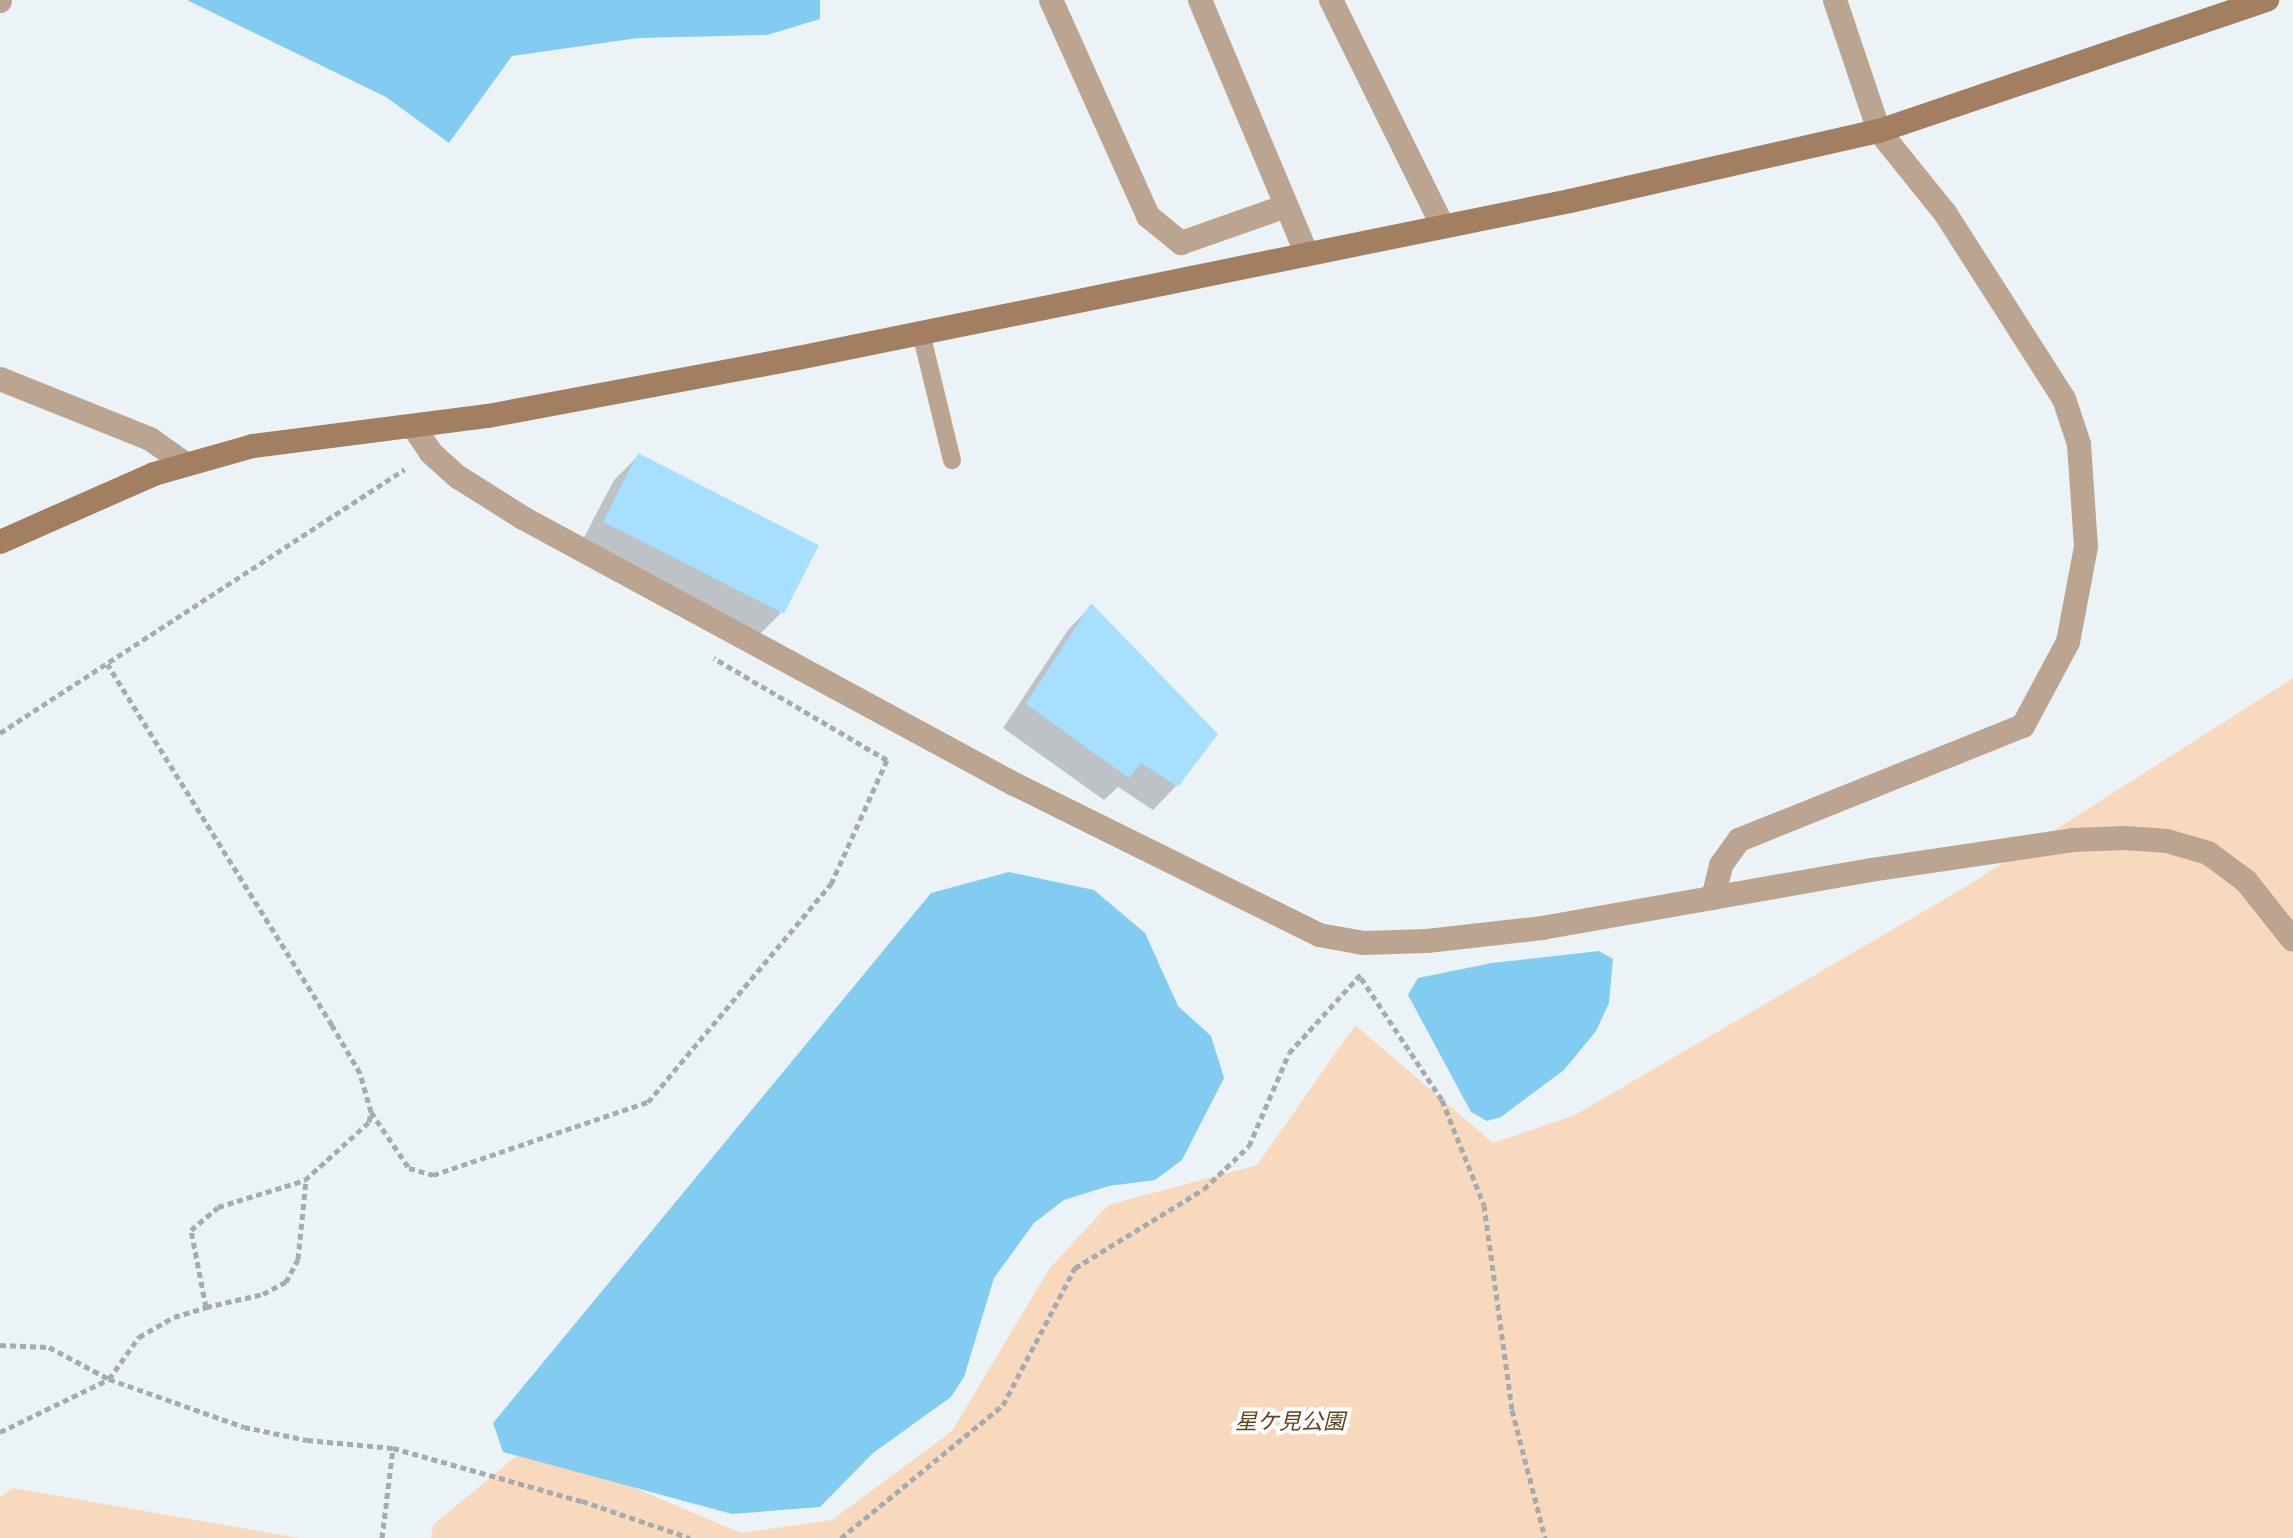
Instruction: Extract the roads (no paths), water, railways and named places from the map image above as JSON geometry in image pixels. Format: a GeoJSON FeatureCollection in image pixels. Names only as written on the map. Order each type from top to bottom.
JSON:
{"type":"FeatureCollection","features":[{"type":"Feature","properties":{"kind":"street"},"geometry":{"type":"LineString","coordinates":[[1051,0],[1148,216],[1181,243],[1286,206]]}},
{"type":"Feature","properties":{"kind":"street"},"geometry":{"type":"LineString","coordinates":[[1200,0],[1307,254]]}},
{"type":"Feature","properties":{"kind":"street"},"geometry":{"type":"LineString","coordinates":[[1331,0],[1443,227]]}},
{"type":"Feature","properties":{"kind":"street"},"geometry":{"type":"LineString","coordinates":[[1713,898],[1721,865],[1739,840],[2023,726],[2068,642],[2079,599],[2086,547],[2079,444],[2064,399],[1945,213],[1879,131],[1835,0]]}},
{"type":"Feature","properties":{"kind":"street"},"geometry":{"type":"LineString","coordinates":[[0,542],[184,463],[302,438],[413,426],[921,333],[1443,227],[1879,131],[2267,0]]}},
{"type":"Feature","properties":{"kind":"street"},"geometry":{"type":"LineString","coordinates":[[0,379],[150,439],[184,463]]}},
{"type":"Feature","properties":{"kind":"street"},"geometry":{"type":"LineString","coordinates":[[413,426],[431,453],[458,477],[523,518],[1014,784],[1282,921],[1319,935],[1364,943],[1542,928],[2058,842],[2125,838],[2167,841],[2208,853],[2246,881],[2293,940]]}},
{"type":"Feature","properties":{"kind":"lane"},"geometry":{"type":"LineString","coordinates":[[921,333],[952,460]]}},
{"type":"Feature","properties":{"kind":"water"},"geometry":{"type":"Polygon","coordinates":[[[187,0],[820,0],[820,19],[767,35],[638,38],[512,56],[449,143],[386,97],[187,0]]]}},
{"type":"Feature","properties":{"kind":"water"},"geometry":{"type":"Polygon","coordinates":[[[1009,872],[1094,890],[1145,933],[1178,1006],[1211,1036],[1224,1078],[1182,1160],[1155,1180],[1109,1186],[1064,1200],[1034,1223],[994,1278],[964,1377],[951,1397],[873,1453],[820,1507],[732,1514],[503,1452],[493,1423],[931,893],[1009,872]]]}},
{"type":"Feature","properties":{"kind":"water"},"geometry":{"type":"Polygon","coordinates":[[[1599,951],[1613,959],[1609,1003],[1596,1031],[1564,1070],[1501,1117],[1487,1121],[1471,1112],[1408,995],[1418,978],[1492,963],[1599,951]]]}},
{"type":"Feature","properties":{"kind":"park label","name":"星ケ見公園"},"geometry":{"type":"Point","coordinates":[1290,1422]}}]}
